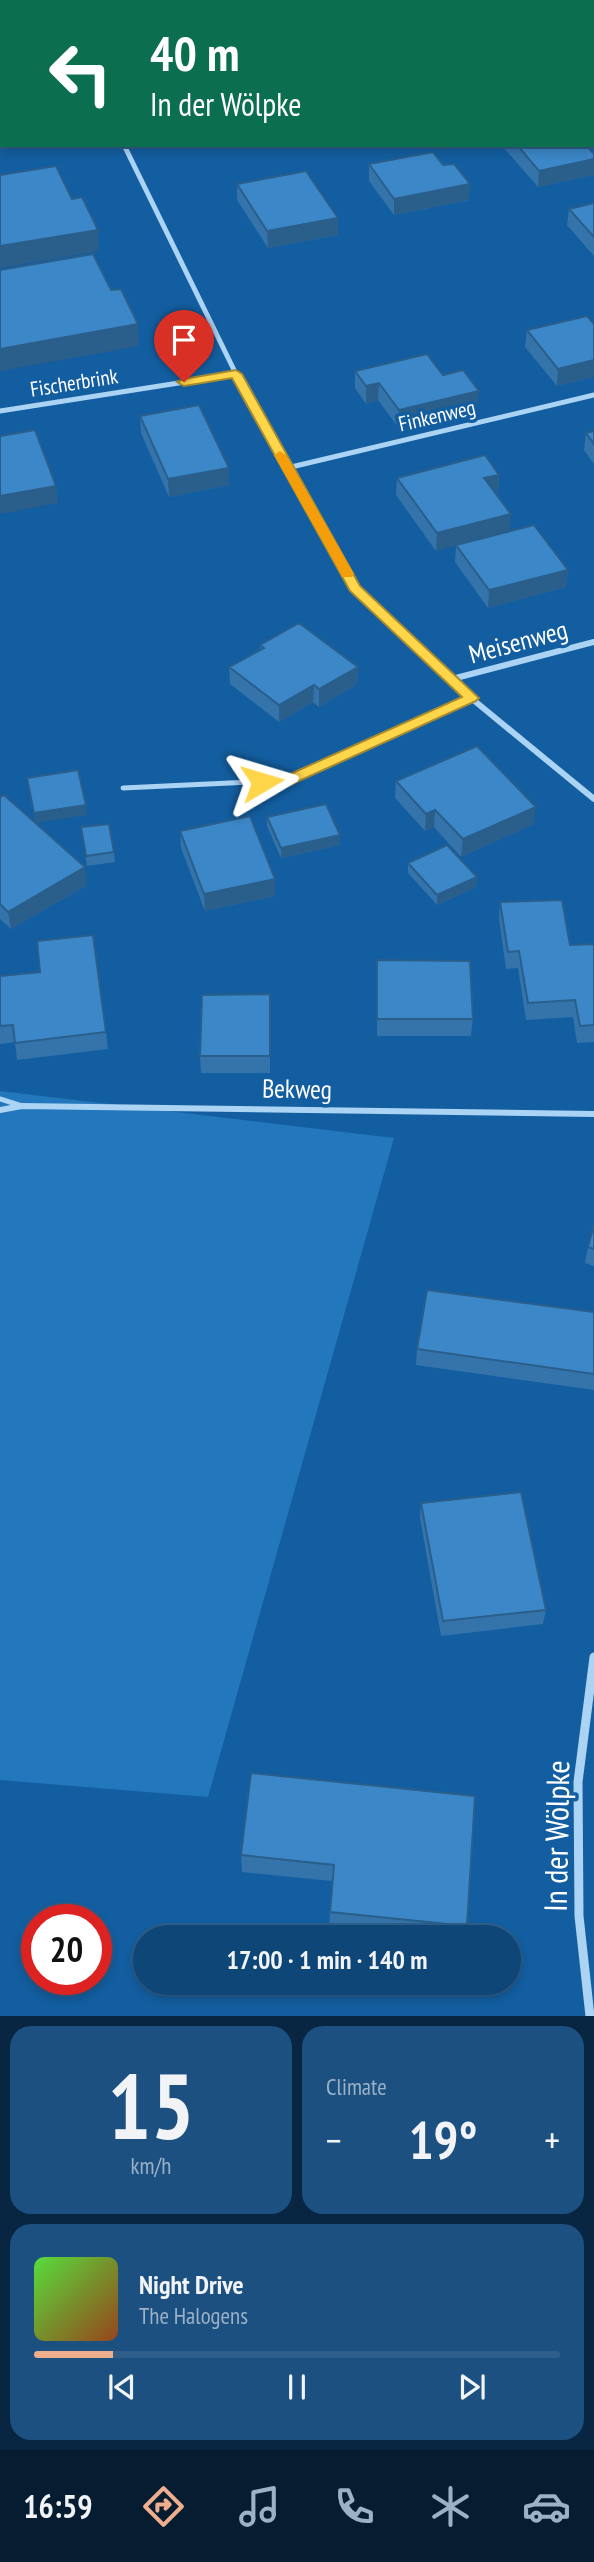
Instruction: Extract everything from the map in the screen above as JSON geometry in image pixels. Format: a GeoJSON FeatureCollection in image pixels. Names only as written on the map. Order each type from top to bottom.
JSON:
{"type":"FeatureCollection","features":[{"type":"Feature","properties":{"kind":"street"},"geometry":{"type":"LineString","coordinates":[[125,147],[236,374],[355,588],[471,698],[594,799]]}},
{"type":"Feature","properties":{"kind":"street","name":"Fischerbrink"},"geometry":{"type":"LineString","coordinates":[[0,411],[236,374]]}},
{"type":"Feature","properties":{"kind":"street","name":"Finkenweg"},"geometry":{"type":"LineString","coordinates":[[287,468],[594,395]]}},
{"type":"Feature","properties":{"kind":"street","name":"Meisenweg"},"geometry":{"type":"LineString","coordinates":[[452,679],[594,642]]}},
{"type":"Feature","properties":{"kind":"street","name":"Bekweg"},"geometry":{"type":"LineString","coordinates":[[0,1110],[22,1106],[594,1115]]}},
{"type":"Feature","properties":{"kind":"street","name":"In der Wölpke"},"geometry":{"type":"LineString","coordinates":[[590,2016],[579,1916],[578,1782],[594,1657]]}},
{"type":"Feature","properties":{"kind":"lane"},"geometry":{"type":"LineString","coordinates":[[123,788],[290,780],[471,698]]}},
{"type":"Feature","properties":{"kind":"lane"},"geometry":{"type":"LineString","coordinates":[[0,1099],[22,1106]]}},
{"type":"Feature","properties":{"kind":"shaded area"},"geometry":{"type":"Polygon","coordinates":[[[0,1091],[394,1138],[208,1797],[0,1780],[0,1091]]]}},
{"type":"Feature","properties":{"kind":"building"},"geometry":{"type":"Polygon","coordinates":[[[519,147],[588,147],[594,154],[594,159],[539,171],[519,147]]]}},
{"type":"Feature","properties":{"kind":"building"},"geometry":{"type":"Polygon","coordinates":[[[433,152],[443,165],[454,164],[470,184],[394,199],[369,164],[433,152]]]}},
{"type":"Feature","properties":{"kind":"building"},"geometry":{"type":"Polygon","coordinates":[[[56,166],[72,199],[82,197],[98,230],[0,246],[0,175],[56,166]]]}},
{"type":"Feature","properties":{"kind":"building"},"geometry":{"type":"Polygon","coordinates":[[[306,171],[338,218],[267,231],[237,184],[306,171]]]}},
{"type":"Feature","properties":{"kind":"building"},"geometry":{"type":"Polygon","coordinates":[[[594,203],[594,237],[569,209],[594,203]]]}},
{"type":"Feature","properties":{"kind":"building"},"geometry":{"type":"Polygon","coordinates":[[[93,254],[111,290],[121,289],[138,324],[0,349],[0,270],[93,254]]]}},
{"type":"Feature","properties":{"kind":"building"},"geometry":{"type":"Polygon","coordinates":[[[587,316],[594,324],[594,360],[558,369],[527,330],[587,316]]]}},
{"type":"Feature","properties":{"kind":"building"},"geometry":{"type":"Polygon","coordinates":[[[427,354],[443,375],[463,370],[479,391],[399,410],[379,383],[366,386],[355,371],[427,354]]]}},
{"type":"Feature","properties":{"kind":"building"},"geometry":{"type":"Polygon","coordinates":[[[199,405],[229,468],[168,479],[140,416],[199,405]]]}},
{"type":"Feature","properties":{"kind":"building"},"geometry":{"type":"Polygon","coordinates":[[[35,430],[56,486],[0,496],[0,436],[35,430]]]}},
{"type":"Feature","properties":{"kind":"building"},"geometry":{"type":"Polygon","coordinates":[[[594,431],[594,444],[586,433],[594,431]]]}},
{"type":"Feature","properties":{"kind":"building"},"geometry":{"type":"Polygon","coordinates":[[[485,455],[499,475],[484,478],[511,514],[437,533],[397,478],[485,455]]]}},
{"type":"Feature","properties":{"kind":"building"},"geometry":{"type":"Polygon","coordinates":[[[534,525],[568,570],[489,590],[456,545],[534,525]]]}},
{"type":"Feature","properties":{"kind":"building"},"geometry":{"type":"Polygon","coordinates":[[[299,623],[358,667],[319,689],[314,685],[279,705],[229,667],[264,648],[260,645],[299,623]]]}},
{"type":"Feature","properties":{"kind":"building"},"geometry":{"type":"Polygon","coordinates":[[[477,746],[536,807],[463,839],[435,810],[426,814],[396,781],[477,746]]]}},
{"type":"Feature","properties":{"kind":"building"},"geometry":{"type":"Polygon","coordinates":[[[78,770],[86,805],[34,813],[27,778],[78,770]]]}},
{"type":"Feature","properties":{"kind":"building"},"geometry":{"type":"Polygon","coordinates":[[[4,795],[85,867],[8,912],[0,904],[0,797],[4,795]]]}},
{"type":"Feature","properties":{"kind":"building"},"geometry":{"type":"Polygon","coordinates":[[[326,804],[340,835],[281,848],[267,817],[326,804]]]}},
{"type":"Feature","properties":{"kind":"building"},"geometry":{"type":"Polygon","coordinates":[[[250,816],[275,879],[204,894],[180,831],[250,816]]]}},
{"type":"Feature","properties":{"kind":"building"},"geometry":{"type":"Polygon","coordinates":[[[109,824],[114,852],[86,856],[81,827],[109,824]]]}},
{"type":"Feature","properties":{"kind":"building"},"geometry":{"type":"Polygon","coordinates":[[[447,845],[477,877],[437,895],[408,863],[447,845]]]}},
{"type":"Feature","properties":{"kind":"building"},"geometry":{"type":"Polygon","coordinates":[[[562,900],[570,945],[594,944],[594,1025],[580,1026],[575,1000],[528,1003],[519,951],[508,952],[500,902],[562,900]]]}},
{"type":"Feature","properties":{"kind":"building"},"geometry":{"type":"Polygon","coordinates":[[[93,935],[106,1032],[15,1043],[13,1025],[0,1026],[0,976],[40,972],[37,941],[93,935]]]}},
{"type":"Feature","properties":{"kind":"building"},"geometry":{"type":"Polygon","coordinates":[[[377,960],[470,961],[473,1019],[377,1019],[377,960]]]}},
{"type":"Feature","properties":{"kind":"building"},"geometry":{"type":"Polygon","coordinates":[[[270,994],[270,1056],[200,1056],[202,995],[270,994]]]}},
{"type":"Feature","properties":{"kind":"building"},"geometry":{"type":"Polygon","coordinates":[[[594,1225],[594,1249],[588,1247],[594,1225]]]}},
{"type":"Feature","properties":{"kind":"building"},"geometry":{"type":"Polygon","coordinates":[[[427,1290],[594,1312],[594,1374],[417,1349],[427,1290]]]}},
{"type":"Feature","properties":{"kind":"building"},"geometry":{"type":"Polygon","coordinates":[[[521,1492],[546,1610],[443,1621],[421,1503],[521,1492]]]}},
{"type":"Feature","properties":{"kind":"building"},"geometry":{"type":"Polygon","coordinates":[[[251,1773],[475,1796],[467,1925],[330,1912],[334,1865],[241,1855],[251,1773]]]}},
{"type":"Feature","properties":{"kind":"slow traffic"},"geometry":{"type":"LineString","coordinates":[[280,455],[347,574]]}},
{"type":"Feature","properties":{"kind":"route"},"geometry":{"type":"LineString","coordinates":[[184,382],[236,374],[355,588],[471,698],[290,780],[262,782]]}}]}
